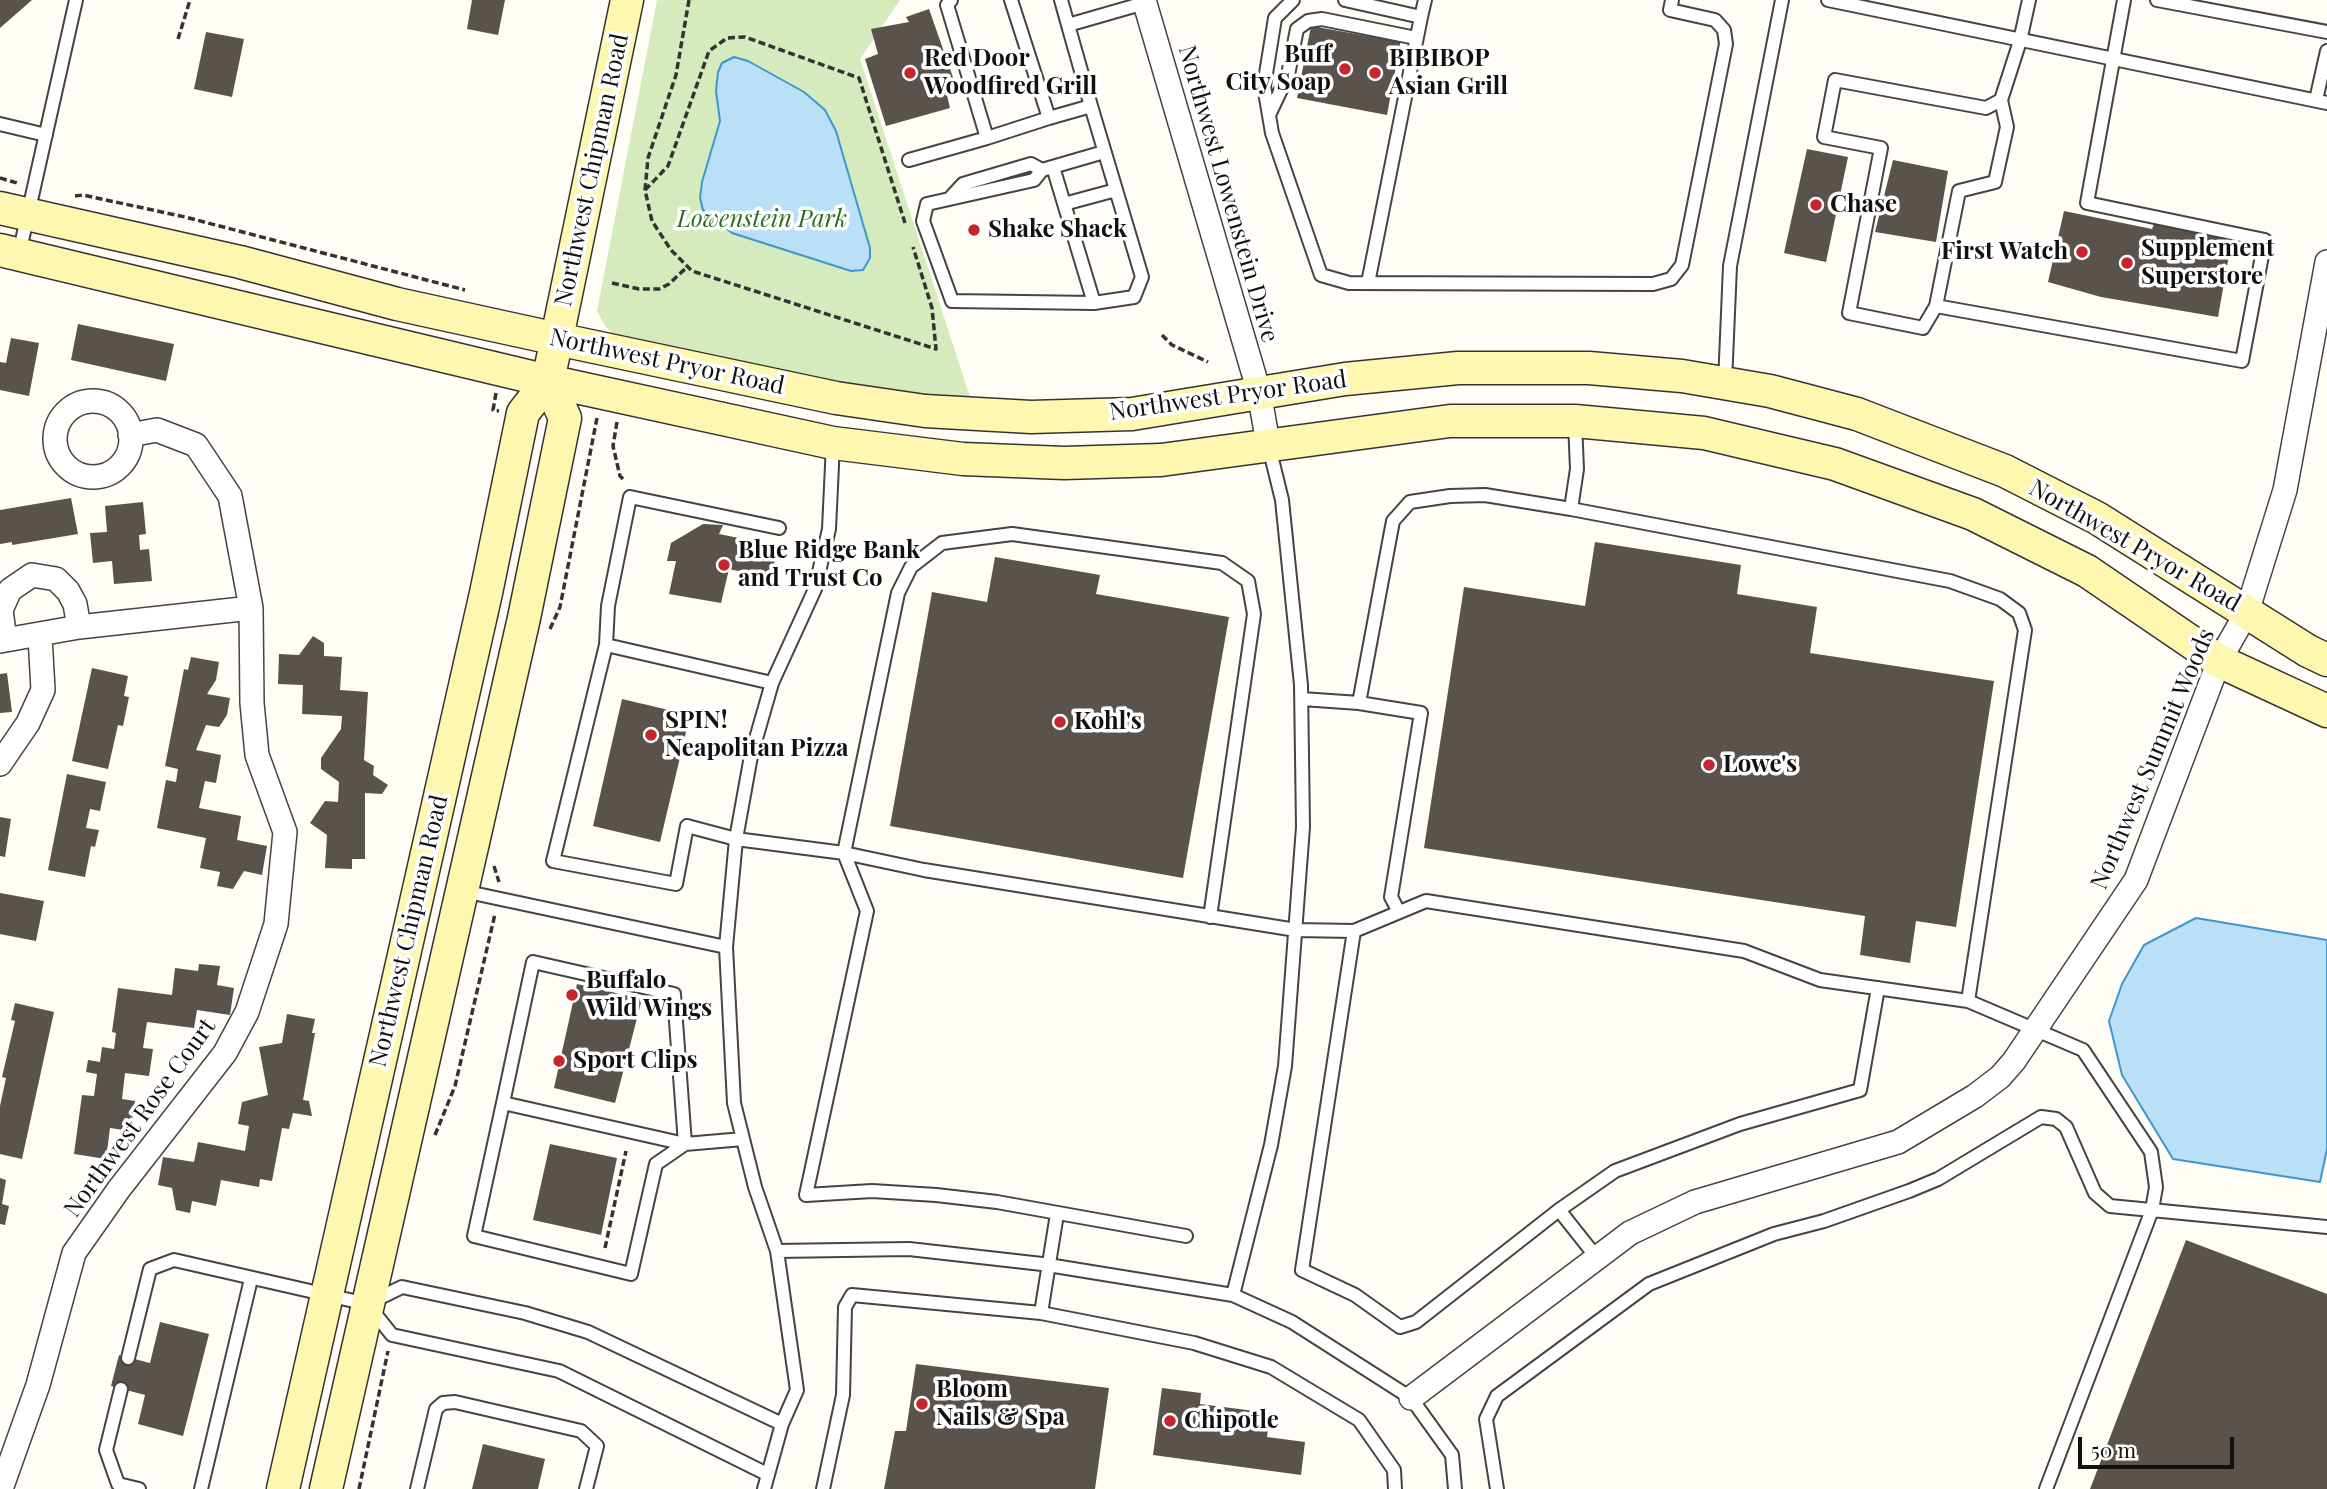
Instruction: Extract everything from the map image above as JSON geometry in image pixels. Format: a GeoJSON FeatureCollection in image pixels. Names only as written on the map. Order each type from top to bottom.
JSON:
{"type":"FeatureCollection","features":[{"type":"Feature","properties":{"kind":"main road","name":"Northwest Chipman Road"},"geometry":{"type":"LineString","coordinates":[[282,1489],[486,593],[523,413],[548,381],[627,0]]}},
{"type":"Feature","properties":{"kind":"main road","name":"Northwest Pryor Road"},"geometry":{"type":"LineString","coordinates":[[14,212],[240,262],[397,304],[557,339],[836,398],[925,411],[1031,417],[1132,414],[1345,379],[1458,368],[1589,368],[1682,376],[1726,384],[1857,414],[2005,471],[2097,518],[2327,660]]}},
{"type":"Feature","properties":{"kind":"main road","name":"Northwest Pryor Road"},"geometry":{"type":"LineString","coordinates":[[10,252],[548,381],[833,443],[963,459],[1064,463],[1161,460],[1268,443],[1450,421],[1575,421],[1704,433],[1835,464],[1973,514],[2087,571],[2219,661],[2327,711]]}},
{"type":"Feature","properties":{"kind":"main road","name":"Northwest Chipman Road"},"geometry":{"type":"LineString","coordinates":[[326,1489],[532,582],[565,418],[548,381]]}},
{"type":"Feature","properties":{"kind":"main road"},"geometry":{"type":"LineString","coordinates":[[440,798],[452,835],[449,854],[462,891]]}},
{"type":"Feature","properties":{"kind":"street","name":"Northwest Lowenstein Drive"},"geometry":{"type":"LineString","coordinates":[[1147,1],[1259,392],[1268,443]]}},
{"type":"Feature","properties":{"kind":"street","name":"Northwest Summit Woods"},"geometry":{"type":"LineString","coordinates":[[1411,1398],[1630,1233],[1695,1202],[1844,1161],[1898,1142],[2000,1077],[2036,1031],[2136,880],[2219,661],[2247,612],[2285,490],[2327,262]]}},
{"type":"Feature","properties":{"kind":"street","name":"Northwest Rose Court"},"geometry":{"type":"LineString","coordinates":[[1,1489],[38,1385],[74,1253],[119,1189],[225,1053],[247,1012],[276,924],[285,832],[257,755],[252,703],[251,608],[230,496],[196,445],[158,430],[130,435]]}},
{"type":"Feature","properties":{"kind":"street"},"geometry":{"type":"LineString","coordinates":[[79,627],[75,604],[68,591],[56,579],[32,575],[10,590],[1,610],[3,640],[40,636],[79,627],[251,608]]}},
{"type":"Feature","properties":{"kind":"street"},"geometry":{"type":"LineString","coordinates":[[0,764],[28,723],[43,690],[40,636]]}},
{"type":"Feature","properties":{"kind":"lane"},"geometry":{"type":"LineString","coordinates":[[10,252],[14,212],[47,135],[76,0]]}},
{"type":"Feature","properties":{"kind":"lane"},"geometry":{"type":"LineString","coordinates":[[951,0],[947,5],[987,138]]}},
{"type":"Feature","properties":{"kind":"lane"},"geometry":{"type":"LineString","coordinates":[[1011,0],[1049,118]]}},
{"type":"Feature","properties":{"kind":"lane"},"geometry":{"type":"LineString","coordinates":[[1061,0],[1142,277],[1134,297],[1094,303],[952,301],[923,221],[926,204],[951,197],[963,184],[1031,164],[1047,168],[1104,152]]}},
{"type":"Feature","properties":{"kind":"lane"},"geometry":{"type":"LineString","coordinates":[[1293,0],[1275,18],[1264,86],[1272,133],[1321,275],[1349,283],[1653,284],[1671,279],[1682,265],[1726,44],[1724,30],[1715,19],[1670,10],[1672,0]]}},
{"type":"Feature","properties":{"kind":"lane"},"geometry":{"type":"LineString","coordinates":[[1345,0],[1421,17]]}},
{"type":"Feature","properties":{"kind":"lane"},"geometry":{"type":"LineString","coordinates":[[1368,283],[1425,0]]}},
{"type":"Feature","properties":{"kind":"lane"},"geometry":{"type":"LineString","coordinates":[[1726,384],[1730,266],[1782,0]]}},
{"type":"Feature","properties":{"kind":"lane"},"geometry":{"type":"LineString","coordinates":[[1828,0],[2321,102],[2327,51]]}},
{"type":"Feature","properties":{"kind":"lane"},"geometry":{"type":"LineString","coordinates":[[2001,100],[1986,108],[1835,80],[1824,137],[1881,148],[1849,313],[1923,328],[1936,306],[1959,191],[1995,182],[2007,127],[2001,100],[2020,41],[2029,0]]}},
{"type":"Feature","properties":{"kind":"lane"},"geometry":{"type":"LineString","coordinates":[[1936,306],[2242,361],[2265,240],[2087,203],[2124,0]]}},
{"type":"Feature","properties":{"kind":"lane"},"geometry":{"type":"LineString","coordinates":[[2157,0],[2327,32]]}},
{"type":"Feature","properties":{"kind":"lane"},"geometry":{"type":"LineString","coordinates":[[1068,24],[1147,1]]}},
{"type":"Feature","properties":{"kind":"lane"},"geometry":{"type":"LineString","coordinates":[[1269,116],[1288,75],[1297,29],[1308,21],[1322,19],[1416,38]]}},
{"type":"Feature","properties":{"kind":"lane"},"geometry":{"type":"LineString","coordinates":[[909,160],[1091,106]]}},
{"type":"Feature","properties":{"kind":"lane"},"geometry":{"type":"LineString","coordinates":[[0,124],[47,135]]}},
{"type":"Feature","properties":{"kind":"lane"},"geometry":{"type":"LineString","coordinates":[[1047,168],[1064,204],[1094,303]]}},
{"type":"Feature","properties":{"kind":"lane"},"geometry":{"type":"LineString","coordinates":[[1064,204],[1116,190]]}},
{"type":"Feature","properties":{"kind":"lane"},"geometry":{"type":"LineString","coordinates":[[1571,509],[1577,469],[1575,421]]}},
{"type":"Feature","properties":{"kind":"lane"},"geometry":{"type":"LineString","coordinates":[[764,1489],[782,1424],[797,1390],[777,1251],[755,1187],[734,1104],[726,947],[736,839],[751,756],[772,683],[815,589],[829,530],[833,443]]}},
{"type":"Feature","properties":{"kind":"lane"},"geometry":{"type":"LineString","coordinates":[[1233,1295],[1271,1145],[1285,1066],[1304,827],[1302,699],[1282,500],[1268,443]]}},
{"type":"Feature","properties":{"kind":"lane"},"geometry":{"type":"LineString","coordinates":[[1359,703],[1394,521],[1410,502],[1485,495],[1571,509],[1951,581],[2000,599],[2019,613],[2025,630],[1968,1001]]}},
{"type":"Feature","properties":{"kind":"lane"},"geometry":{"type":"LineString","coordinates":[[779,528],[630,497],[608,606],[606,645],[553,861],[676,884],[687,826],[736,839],[844,853],[924,870],[1296,930],[1353,931],[1426,901],[1744,951],[1820,980],[1968,1001],[2083,1050],[2151,1152],[2155,1187],[2152,1210],[2046,1489]]}},
{"type":"Feature","properties":{"kind":"lane"},"geometry":{"type":"LineString","coordinates":[[1186,1236],[936,1195],[872,1191],[806,1195],[867,911],[844,853],[898,593],[911,567],[942,542],[1012,534],[1222,563],[1248,581],[1254,614],[1210,917]]}},
{"type":"Feature","properties":{"kind":"lane"},"geometry":{"type":"LineString","coordinates":[[606,645],[772,683]]}},
{"type":"Feature","properties":{"kind":"lane"},"geometry":{"type":"LineString","coordinates":[[1302,699],[1359,703],[1421,713],[1391,897],[1399,912]]}},
{"type":"Feature","properties":{"kind":"lane"},"geometry":{"type":"LineString","coordinates":[[462,891],[726,947]]}},
{"type":"Feature","properties":{"kind":"lane"},"geometry":{"type":"LineString","coordinates":[[1353,931],[1302,1270],[1355,1295],[1400,1327],[1416,1322],[1559,1210],[1615,1171],[1740,1124],[1860,1090],[1878,988]]}},
{"type":"Feature","properties":{"kind":"lane"},"geometry":{"type":"LineString","coordinates":[[533,962],[674,994],[685,1144],[656,1164],[631,1274],[474,1236],[533,962]]}},
{"type":"Feature","properties":{"kind":"lane"},"geometry":{"type":"LineString","coordinates":[[503,1103],[685,1144],[743,1139]]}},
{"type":"Feature","properties":{"kind":"lane"},"geometry":{"type":"LineString","coordinates":[[1497,1489],[1486,1419],[1497,1396],[1664,1277],[1774,1234],[1824,1222],[1909,1192],[1937,1179],[2041,1117],[2056,1119],[2066,1127],[2095,1193],[2102,1202],[2110,1206],[2327,1227]]}},
{"type":"Feature","properties":{"kind":"lane"},"geometry":{"type":"LineString","coordinates":[[1559,1210],[1597,1258]]}},
{"type":"Feature","properties":{"kind":"lane"},"geometry":{"type":"LineString","coordinates":[[1041,1314],[1057,1214]]}},
{"type":"Feature","properties":{"kind":"lane"},"geometry":{"type":"LineString","coordinates":[[777,1251],[909,1250],[1049,1265],[1233,1295],[1292,1322],[1389,1381],[1411,1398],[1451,1455],[1455,1489]]}},
{"type":"Feature","properties":{"kind":"lane"},"geometry":{"type":"LineString","coordinates":[[128,1358],[150,1269],[174,1260],[367,1304],[402,1287],[525,1313],[588,1332],[782,1424]]}},
{"type":"Feature","properties":{"kind":"lane"},"geometry":{"type":"LineString","coordinates":[[201,1489],[251,1279]]}},
{"type":"Feature","properties":{"kind":"lane"},"geometry":{"type":"LineString","coordinates":[[822,1489],[843,1395],[845,1307],[852,1295],[1041,1314],[1194,1343],[1272,1367],[1359,1420],[1394,1470],[1395,1489]]}},
{"type":"Feature","properties":{"kind":"lane"},"geometry":{"type":"LineString","coordinates":[[367,1304],[391,1335],[559,1371],[767,1474]]}},
{"type":"Feature","properties":{"kind":"lane"},"geometry":{"type":"LineString","coordinates":[[121,1389],[106,1450],[118,1484],[139,1489]]}},
{"type":"Feature","properties":{"kind":"lane"},"geometry":{"type":"LineString","coordinates":[[417,1489],[436,1409],[443,1403],[455,1402],[582,1431],[597,1446],[586,1489]]}},
{"type":"Feature","properties":{"kind":"path"},"geometry":{"type":"LineString","coordinates":[[178,39],[190,0]]}},
{"type":"Feature","properties":{"kind":"path"},"geometry":{"type":"LineString","coordinates":[[689,0],[676,75],[648,158],[645,190],[652,221],[671,250],[692,271],[936,349],[932,308],[909,236]]}},
{"type":"Feature","properties":{"kind":"path"},"geometry":{"type":"LineString","coordinates":[[645,190],[668,166],[709,51],[727,38],[745,37],[859,78],[905,224]]}},
{"type":"Feature","properties":{"kind":"path"},"geometry":{"type":"LineString","coordinates":[[612,283],[639,289],[659,289],[669,284],[687,267]]}},
{"type":"Feature","properties":{"kind":"path"},"geometry":{"type":"LineString","coordinates":[[1162,335],[1172,345],[1208,362]]}},
{"type":"Feature","properties":{"kind":"path"},"geometry":{"type":"LineString","coordinates":[[617,420],[612,446],[620,476],[627,483]]}},
{"type":"Feature","properties":{"kind":"path"},"geometry":{"type":"LineString","coordinates":[[604,1248],[626,1151]]}},
{"type":"Feature","properties":{"kind":"path"},"geometry":{"type":"LineString","coordinates":[[359,1489],[387,1353]]}},
{"type":"Feature","properties":{"kind":"green space","name":"Lowenstein Park"},"geometry":{"type":"Polygon","coordinates":[[[657,0],[900,0],[860,59],[971,400],[895,393],[619,340],[606,327],[597,311],[657,0]]]}},
{"type":"Feature","properties":{"kind":"water"},"geometry":{"type":"Polygon","coordinates":[[[734,57],[748,61],[804,92],[825,110],[836,131],[870,248],[870,258],[863,270],[851,271],[732,233],[703,210],[700,198],[702,182],[720,121],[716,91],[718,72],[722,63],[734,57]]]}},
{"type":"Feature","properties":{"kind":"water"},"geometry":{"type":"Polygon","coordinates":[[[2196,918],[2327,940],[2327,1149],[2320,1182],[2173,1159],[2122,1075],[2109,1021],[2122,984],[2144,945],[2196,918]]]}},
{"type":"Feature","properties":{"kind":"building"},"geometry":{"type":"Polygon","coordinates":[[[0,0],[32,0],[0,28],[0,0]]]}},
{"type":"Feature","properties":{"kind":"building"},"geometry":{"type":"Polygon","coordinates":[[[472,0],[505,0],[498,35],[467,29],[472,0]]]}},
{"type":"Feature","properties":{"kind":"building","name":"Red Door Woodfired Grill"},"geometry":{"type":"Polygon","coordinates":[[[929,9],[956,86],[946,91],[950,108],[886,126],[865,59],[878,54],[871,29],[909,22],[906,17],[929,9]]]}},
{"type":"Feature","properties":{"kind":"building"},"geometry":{"type":"Polygon","coordinates":[[[1311,26],[1379,38],[1380,34],[1401,39],[1387,115],[1297,98],[1311,26]]]}},
{"type":"Feature","properties":{"kind":"building"},"geometry":{"type":"Polygon","coordinates":[[[206,32],[244,39],[232,97],[194,89],[206,32]]]}},
{"type":"Feature","properties":{"kind":"building","name":"Chase"},"geometry":{"type":"Polygon","coordinates":[[[1807,149],[1848,157],[1826,262],[1784,253],[1807,149]]]}},
{"type":"Feature","properties":{"kind":"building"},"geometry":{"type":"Polygon","coordinates":[[[1893,160],[1948,171],[1936,242],[1875,232],[1893,160]]]}},
{"type":"Feature","properties":{"kind":"building"},"geometry":{"type":"Polygon","coordinates":[[[2064,211],[2152,229],[2154,224],[2232,238],[2218,317],[2101,297],[2048,282],[2064,211]]]}},
{"type":"Feature","properties":{"kind":"building"},"geometry":{"type":"Polygon","coordinates":[[[78,324],[174,344],[166,381],[71,360],[78,324]]]}},
{"type":"Feature","properties":{"kind":"building"},"geometry":{"type":"Polygon","coordinates":[[[11,338],[39,343],[29,396],[0,390],[0,362],[6,363],[11,338]]]}},
{"type":"Feature","properties":{"kind":"building"},"geometry":{"type":"Polygon","coordinates":[[[71,498],[78,534],[12,545],[12,542],[0,544],[0,510],[71,498]]]}},
{"type":"Feature","properties":{"kind":"building"},"geometry":{"type":"Polygon","coordinates":[[[143,502],[146,534],[139,535],[140,550],[149,549],[152,581],[114,584],[112,561],[93,563],[90,533],[107,532],[105,506],[143,502]]]}},
{"type":"Feature","properties":{"kind":"building","name":"Blue Ridge Bank and Trust Co"},"geometry":{"type":"Polygon","coordinates":[[[703,524],[723,525],[719,534],[778,546],[771,578],[729,569],[721,603],[669,594],[676,561],[667,561],[671,543],[703,524]]]}},
{"type":"Feature","properties":{"kind":"building","name":"Lowe's"},"geometry":{"type":"Polygon","coordinates":[[[1595,542],[1741,565],[1737,594],[1817,607],[1810,653],[1994,681],[1956,927],[1916,921],[1910,963],[1860,955],[1865,916],[1424,848],[1464,587],[1585,606],[1595,542]]]}},
{"type":"Feature","properties":{"kind":"building","name":"Kohl's"},"geometry":{"type":"Polygon","coordinates":[[[995,557],[1100,575],[1096,594],[1229,617],[1183,878],[890,826],[932,592],[987,602],[995,557]]]}},
{"type":"Feature","properties":{"kind":"building"},"geometry":{"type":"Polygon","coordinates":[[[313,636],[324,643],[324,656],[342,657],[340,690],[368,692],[364,760],[374,766],[373,775],[388,785],[382,794],[365,793],[365,859],[352,859],[352,869],[325,868],[327,835],[310,823],[325,801],[338,802],[339,782],[321,769],[321,758],[341,729],[342,716],[302,714],[303,685],[278,684],[279,654],[299,655],[313,636]]]}},
{"type":"Feature","properties":{"kind":"building"},"geometry":{"type":"Polygon","coordinates":[[[191,657],[219,662],[216,680],[207,694],[230,698],[227,715],[219,727],[206,725],[196,750],[221,755],[216,783],[205,781],[199,808],[241,816],[237,840],[267,846],[262,875],[244,871],[233,889],[217,886],[220,872],[200,868],[206,838],[157,828],[166,780],[176,782],[178,769],[165,766],[184,669],[188,670],[191,657]]]}},
{"type":"Feature","properties":{"kind":"building"},"geometry":{"type":"Polygon","coordinates":[[[92,668],[128,676],[124,696],[129,697],[123,726],[118,725],[108,769],[72,761],[92,668]]]}},
{"type":"Feature","properties":{"kind":"building"},"geometry":{"type":"Polygon","coordinates":[[[7,673],[12,712],[0,713],[0,674],[7,673]]]}},
{"type":"Feature","properties":{"kind":"building"},"geometry":{"type":"Polygon","coordinates":[[[622,699],[690,715],[660,842],[593,826],[622,699]]]}},
{"type":"Feature","properties":{"kind":"building"},"geometry":{"type":"Polygon","coordinates":[[[67,774],[106,782],[100,811],[90,809],[86,828],[99,830],[95,847],[91,846],[85,877],[48,870],[67,774]]]}},
{"type":"Feature","properties":{"kind":"building"},"geometry":{"type":"Polygon","coordinates":[[[0,817],[11,819],[5,857],[0,856],[0,817]]]}},
{"type":"Feature","properties":{"kind":"building"},"geometry":{"type":"Polygon","coordinates":[[[0,893],[44,901],[36,941],[0,934],[0,893]]]}},
{"type":"Feature","properties":{"kind":"building"},"geometry":{"type":"Polygon","coordinates":[[[199,964],[220,966],[217,985],[234,988],[230,1015],[197,1010],[194,1028],[147,1022],[143,1048],[153,1049],[149,1076],[125,1073],[122,1099],[135,1101],[131,1131],[110,1128],[106,1159],[74,1154],[82,1095],[94,1096],[97,1074],[86,1072],[88,1060],[100,1062],[102,1047],[114,1049],[116,1033],[112,1032],[118,988],[172,995],[175,968],[198,971],[199,964]]]}},
{"type":"Feature","properties":{"kind":"building"},"geometry":{"type":"Polygon","coordinates":[[[577,984],[642,999],[615,1103],[554,1088],[577,984]]]}},
{"type":"Feature","properties":{"kind":"building"},"geometry":{"type":"Polygon","coordinates":[[[15,1003],[54,1012],[22,1159],[0,1154],[0,1106],[6,1078],[2,1077],[15,1021],[11,1020],[15,1003]]]}},
{"type":"Feature","properties":{"kind":"building"},"geometry":{"type":"Polygon","coordinates":[[[287,1014],[315,1019],[303,1100],[309,1101],[312,1116],[293,1113],[289,1129],[282,1128],[272,1181],[260,1179],[259,1187],[221,1180],[216,1206],[192,1201],[190,1213],[176,1210],[172,1188],[158,1185],[163,1157],[194,1162],[198,1142],[245,1151],[249,1126],[238,1124],[242,1102],[268,1095],[259,1047],[282,1043],[287,1014]]]}},
{"type":"Feature","properties":{"kind":"building"},"geometry":{"type":"Polygon","coordinates":[[[550,1144],[617,1158],[601,1235],[533,1220],[550,1144]]]}},
{"type":"Feature","properties":{"kind":"building"},"geometry":{"type":"Polygon","coordinates":[[[0,1178],[6,1180],[2,1204],[9,1206],[5,1225],[0,1224],[0,1178]]]}},
{"type":"Feature","properties":{"kind":"building"},"geometry":{"type":"Polygon","coordinates":[[[2186,1240],[2327,1294],[2327,1489],[2090,1489],[2186,1240]]]}},
{"type":"Feature","properties":{"kind":"building"},"geometry":{"type":"Polygon","coordinates":[[[160,1322],[209,1334],[183,1436],[138,1424],[145,1395],[111,1386],[119,1355],[150,1363],[160,1322]]]}},
{"type":"Feature","properties":{"kind":"building"},"geometry":{"type":"Polygon","coordinates":[[[916,1364],[1109,1388],[1095,1489],[884,1489],[895,1431],[906,1431],[916,1364]]]}},
{"type":"Feature","properties":{"kind":"building"},"geometry":{"type":"Polygon","coordinates":[[[1162,1388],[1201,1393],[1200,1404],[1270,1413],[1267,1437],[1305,1442],[1301,1475],[1153,1455],[1162,1388]]]}},
{"type":"Feature","properties":{"kind":"building"},"geometry":{"type":"Polygon","coordinates":[[[483,1444],[545,1459],[538,1489],[472,1489],[483,1444]]]}},
{"type":"Feature","properties":{"kind":"place","name":"Buff City Soap"},"geometry":{"type":"Point","coordinates":[1345,69]}},
{"type":"Feature","properties":{"kind":"place","name":"Red Door Woodfired Grill"},"geometry":{"type":"Point","coordinates":[910,73]}},
{"type":"Feature","properties":{"kind":"place","name":"BIBIBOP Asian Grill"},"geometry":{"type":"Point","coordinates":[1375,73]}},
{"type":"Feature","properties":{"kind":"place","name":"Chase"},"geometry":{"type":"Point","coordinates":[1816,205]}},
{"type":"Feature","properties":{"kind":"place","name":"Shake Shack"},"geometry":{"type":"Point","coordinates":[974,230]}},
{"type":"Feature","properties":{"kind":"place","name":"First Watch"},"geometry":{"type":"Point","coordinates":[2082,252]}},
{"type":"Feature","properties":{"kind":"place","name":"Supplement Superstore"},"geometry":{"type":"Point","coordinates":[2127,263]}},
{"type":"Feature","properties":{"kind":"place","name":"Blue Ridge Bank and Trust Co"},"geometry":{"type":"Point","coordinates":[724,565]}},
{"type":"Feature","properties":{"kind":"place","name":"Kohl's"},"geometry":{"type":"Point","coordinates":[1060,722]}},
{"type":"Feature","properties":{"kind":"place","name":"SPIN! Neapolitan Pizza"},"geometry":{"type":"Point","coordinates":[651,735]}},
{"type":"Feature","properties":{"kind":"place","name":"Lowe's"},"geometry":{"type":"Point","coordinates":[1709,765]}},
{"type":"Feature","properties":{"kind":"place","name":"Buffalo Wild Wings"},"geometry":{"type":"Point","coordinates":[572,995]}},
{"type":"Feature","properties":{"kind":"place","name":"Sport Clips"},"geometry":{"type":"Point","coordinates":[559,1061]}},
{"type":"Feature","properties":{"kind":"place","name":"Bloom Nails & Spa"},"geometry":{"type":"Point","coordinates":[922,1404]}},
{"type":"Feature","properties":{"kind":"place","name":"Chipotle"},"geometry":{"type":"Point","coordinates":[1170,1421]}}]}
